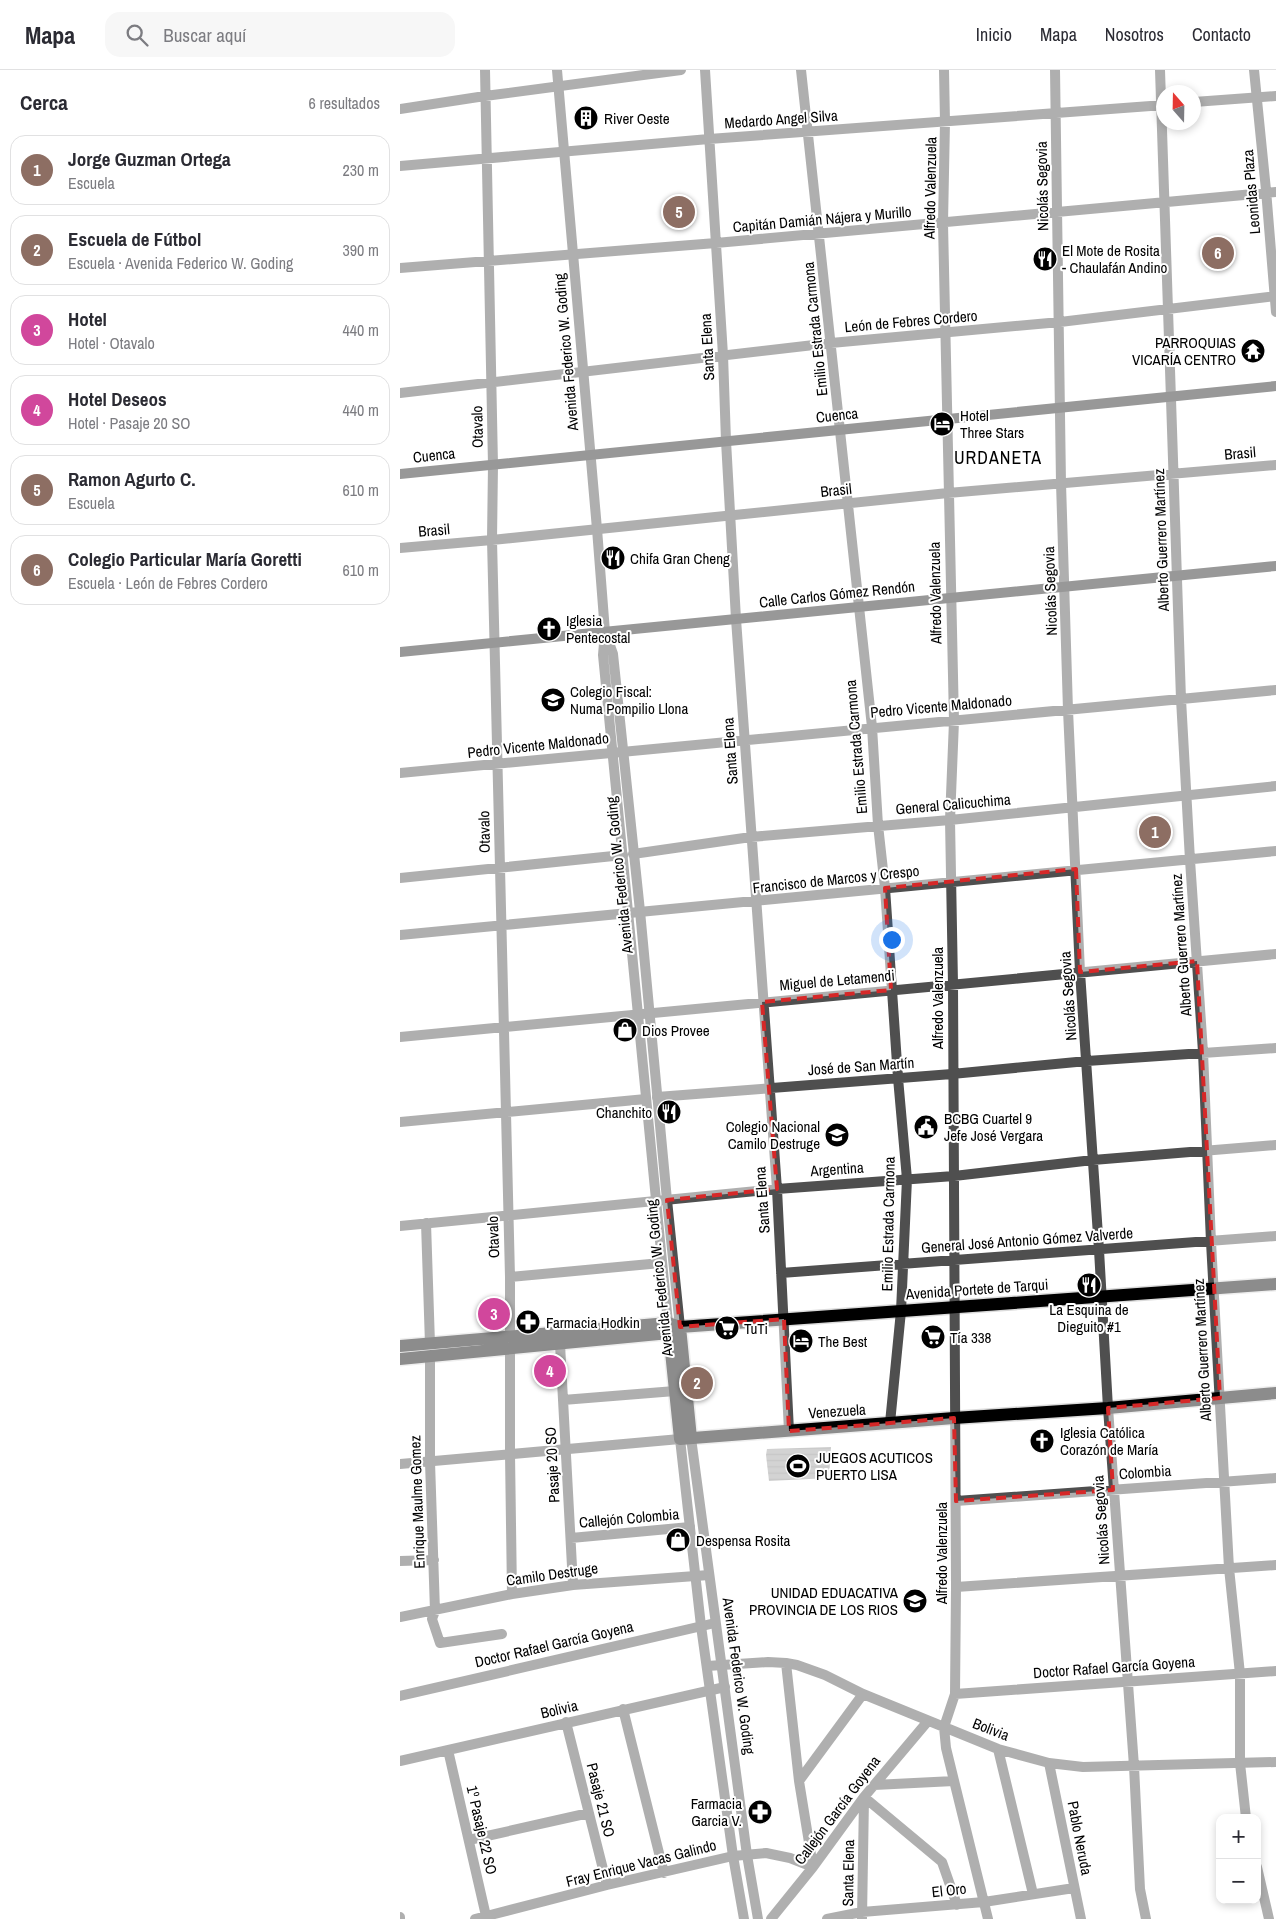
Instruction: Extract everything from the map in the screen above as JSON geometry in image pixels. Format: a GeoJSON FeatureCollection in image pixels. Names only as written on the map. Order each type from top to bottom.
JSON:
{"type":"FeatureCollection","features":[{"type":"Feature","properties":{"kind":"main road","name":"Cuenca"},"geometry":{"type":"LineString","coordinates":[[400,474],[1276,386]]}},
{"type":"Feature","properties":{"kind":"main road","name":"Calle Carlos Gómez Rendón"},"geometry":{"type":"LineString","coordinates":[[400,652],[1276,566]]}},
{"type":"Feature","properties":{"kind":"main road","name":"Avenida Portete de Tarqui"},"geometry":{"type":"LineString","coordinates":[[400,1359],[430,1350],[672,1328],[1276,1284]]}},
{"type":"Feature","properties":{"kind":"main road","name":"Avenida Portete de Tarqui"},"geometry":{"type":"LineString","coordinates":[[510,1343],[560,1344],[672,1328]]}},
{"type":"Feature","properties":{"kind":"main road","name":"Avenida Federico W. Goding"},"geometry":{"type":"LineString","coordinates":[[672,1328],[675,1391],[686,1439]]}},
{"type":"Feature","properties":{"kind":"main road","name":"Avenida Federico W. Goding"},"geometry":{"type":"LineString","coordinates":[[672,1328],[686,1439]]}},
{"type":"Feature","properties":{"kind":"main road","name":"Avenida Portete de Tarqui"},"geometry":{"type":"LineString","coordinates":[[400,1346],[430,1350]]}},
{"type":"Feature","properties":{"kind":"main road","name":"Venezuela"},"geometry":{"type":"LineString","coordinates":[[686,1439],[1108,1408],[1276,1393]]}},
{"type":"Feature","properties":{"kind":"street","name":"Otavalo"},"geometry":{"type":"LineString","coordinates":[[485,70],[493,465],[492,540],[510,1277],[512,1594]]}},
{"type":"Feature","properties":{"kind":"street","name":"Avenida Federico W. Goding"},"geometry":{"type":"LineString","coordinates":[[557,70],[597,529],[605,632],[603,655],[618,752],[628,854],[629,912],[657,1097],[666,1200],[672,1328]]}},
{"type":"Feature","properties":{"kind":"street"},"geometry":{"type":"LineString","coordinates":[[400,109],[634,73],[681,70]]}},
{"type":"Feature","properties":{"kind":"street","name":"Santa Elena"},"geometry":{"type":"LineString","coordinates":[[705,70],[723,355],[736,619],[768,1088],[777,1189],[789,1431]]}},
{"type":"Feature","properties":{"kind":"street","name":"Emilio Estrada Carmona"},"geometry":{"type":"LineString","coordinates":[[801,70],[872,727],[878,825],[885,888],[891,990],[907,1179],[901,1311],[890,1423]]}},
{"type":"Feature","properties":{"kind":"street","name":"Alfredo Valenzuela"},"geometry":{"type":"LineString","coordinates":[[944,70],[943,223],[954,721],[950,820],[953,984],[952,1074],[956,1501],[955,1694],[944,1727],[946,1748],[988,1919]]}},
{"type":"Feature","properties":{"kind":"street","name":"Nicolás Segovia"},"geometry":{"type":"LineString","coordinates":[[1056,70],[1061,483],[1066,587],[1068,710],[1074,808],[1080,972],[1113,1490],[1134,1766],[1140,1889],[1146,1919]]}},
{"type":"Feature","properties":{"kind":"street","name":"Alberto Guerrero Martínez"},"geometry":{"type":"LineString","coordinates":[[1160,70],[1161,85]]}},
{"type":"Feature","properties":{"kind":"street","name":"Leonidas Plaza"},"geometry":{"type":"LineString","coordinates":[[1254,70],[1271,192],[1276,312]]}},
{"type":"Feature","properties":{"kind":"street"},"geometry":{"type":"LineString","coordinates":[[1201,101],[1276,96]]}},
{"type":"Feature","properties":{"kind":"street","name":"Medardo Angel Silva"},"geometry":{"type":"LineString","coordinates":[[400,166],[486,160],[709,139],[1156,106]]}},
{"type":"Feature","properties":{"kind":"street","name":"Alberto Guerrero Martínez"},"geometry":{"type":"LineString","coordinates":[[1163,130],[1182,699],[1190,860],[1203,1052],[1213,1288],[1229,1568],[1240,1674],[1240,1763],[1246,1814]]}},
{"type":"Feature","properties":{"kind":"street","name":"Capitán Damián Nájera y Murillo"},"geometry":{"type":"LineString","coordinates":[[400,268],[716,243],[1271,192]]}},
{"type":"Feature","properties":{"kind":"street","name":"León de Febres Cordero"},"geometry":{"type":"LineString","coordinates":[[400,393],[723,355],[1060,322],[1275,296]]}},
{"type":"Feature","properties":{"kind":"street","name":"Brasil"},"geometry":{"type":"LineString","coordinates":[[400,548],[1061,483],[1276,465]]}},
{"type":"Feature","properties":{"kind":"street","name":"Pedro Vicente Maldonado"},"geometry":{"type":"LineString","coordinates":[[400,773],[1276,690]]}},
{"type":"Feature","properties":{"kind":"street","name":"General Calicuchima"},"geometry":{"type":"LineString","coordinates":[[400,878],[628,854],[751,837],[1074,808],[1276,786]]}},
{"type":"Feature","properties":{"kind":"street","name":"Francisco de Marcos y Crespo"},"geometry":{"type":"LineString","coordinates":[[400,935],[1276,851]]}},
{"type":"Feature","properties":{"kind":"street","name":"Avenida Federico W. Goding"},"geometry":{"type":"LineString","coordinates":[[628,854],[640,911],[646,1099],[662,1263],[672,1328]]}},
{"type":"Feature","properties":{"kind":"street","name":"Miguel de Letamendi"},"geometry":{"type":"LineString","coordinates":[[400,1037],[1276,954]]}},
{"type":"Feature","properties":{"kind":"street","name":"José de San Martín"},"geometry":{"type":"LineString","coordinates":[[657,1097],[1203,1052],[1276,1048]]}},
{"type":"Feature","properties":{"kind":"street"},"geometry":{"type":"LineString","coordinates":[[400,1122],[646,1099]]}},
{"type":"Feature","properties":{"kind":"street","name":"Argentina"},"geometry":{"type":"LineString","coordinates":[[400,1226],[777,1189],[954,1176],[1093,1160],[1276,1145]]}},
{"type":"Feature","properties":{"kind":"street","name":"Enrique Maulme Gomez"},"geometry":{"type":"LineString","coordinates":[[426,1223],[430,1350],[430,1462],[434,1560],[434,1611],[432,1619],[439,1642],[442,1644],[502,1634]]}},
{"type":"Feature","properties":{"kind":"street","name":"General José Antonio Gómez Valverde"},"geometry":{"type":"LineString","coordinates":[[781,1273],[1276,1236]]}},
{"type":"Feature","properties":{"kind":"street"},"geometry":{"type":"LineString","coordinates":[[510,1277],[662,1263]]}},
{"type":"Feature","properties":{"kind":"street","name":"Pasaje 20 SO"},"geometry":{"type":"LineString","coordinates":[[560,1344],[573,1585]]}},
{"type":"Feature","properties":{"kind":"street"},"geometry":{"type":"LineString","coordinates":[[563,1400],[675,1391]]}},
{"type":"Feature","properties":{"kind":"street","name":"Avenida Federico W. Goding"},"geometry":{"type":"LineString","coordinates":[[686,1439],[690,1527],[701,1626],[733,1856],[744,1919]]}},
{"type":"Feature","properties":{"kind":"street","name":"Avenida Federico W. Goding"},"geometry":{"type":"LineString","coordinates":[[686,1439],[709,1575],[746,1855],[758,1919]]}},
{"type":"Feature","properties":{"kind":"street","name":"Venezuela"},"geometry":{"type":"LineString","coordinates":[[400,1464],[686,1439]]}},
{"type":"Feature","properties":{"kind":"street","name":"Colombia"},"geometry":{"type":"LineString","coordinates":[[956,1501],[1276,1478]]}},
{"type":"Feature","properties":{"kind":"street","name":"Callejón Colombia"},"geometry":{"type":"LineString","coordinates":[[571,1538],[690,1527]]}},
{"type":"Feature","properties":{"kind":"street"},"geometry":{"type":"LineString","coordinates":[[400,1561],[434,1560]]}},
{"type":"Feature","properties":{"kind":"street"},"geometry":{"type":"LineString","coordinates":[[956,1587],[1276,1565]]}},
{"type":"Feature","properties":{"kind":"street","name":"Camilo Destruge"},"geometry":{"type":"LineString","coordinates":[[400,1617],[512,1594],[573,1585],[709,1575]]}},
{"type":"Feature","properties":{"kind":"street","name":"Doctor Rafael García Goyena"},"geometry":{"type":"LineString","coordinates":[[400,1696],[715,1623]]}},
{"type":"Feature","properties":{"kind":"street"},"geometry":{"type":"LineString","coordinates":[[786,1663],[799,1782],[813,1867]]}},
{"type":"Feature","properties":{"kind":"street","name":"Bolivia"},"geometry":{"type":"LineString","coordinates":[[707,1666],[786,1663],[825,1675],[863,1694],[998,1749],[1049,1763],[1083,1767],[1276,1762]]}},
{"type":"Feature","properties":{"kind":"street","name":"Doctor Rafael García Goyena"},"geometry":{"type":"LineString","coordinates":[[955,1694],[1276,1671]]}},
{"type":"Feature","properties":{"kind":"street","name":"Bolivia"},"geometry":{"type":"LineString","coordinates":[[400,1760],[725,1687]]}},
{"type":"Feature","properties":{"kind":"street"},"geometry":{"type":"LineString","coordinates":[[799,1782],[863,1694]]}},
{"type":"Feature","properties":{"kind":"street"},"geometry":{"type":"LineString","coordinates":[[623,1709],[664,1873]]}},
{"type":"Feature","properties":{"kind":"street","name":"Callejón García Goyena"},"geometry":{"type":"LineString","coordinates":[[771,1919],[813,1867],[874,1784],[928,1720]]}},
{"type":"Feature","properties":{"kind":"street","name":"Pasaje 21 SO"},"geometry":{"type":"LineString","coordinates":[[566,1722],[607,1885]]}},
{"type":"Feature","properties":{"kind":"street"},"geometry":{"type":"LineString","coordinates":[[998,1749],[1033,1894]]}},
{"type":"Feature","properties":{"kind":"street","name":"1º Pasaje 22 SO"},"geometry":{"type":"LineString","coordinates":[[448,1750],[486,1916]]}},
{"type":"Feature","properties":{"kind":"street","name":"Pablo Neruda"},"geometry":{"type":"LineString","coordinates":[[1049,1763],[1081,1919]]}},
{"type":"Feature","properties":{"kind":"street"},"geometry":{"type":"LineString","coordinates":[[874,1784],[954,1781]]}},
{"type":"Feature","properties":{"kind":"street"},"geometry":{"type":"LineString","coordinates":[[864,1797],[942,1862],[957,1905]]}},
{"type":"Feature","properties":{"kind":"street","name":"Santa Elena"},"geometry":{"type":"LineString","coordinates":[[862,1916],[864,1797]]}},
{"type":"Feature","properties":{"kind":"street"},"geometry":{"type":"LineString","coordinates":[[469,1840],[589,1813]]}},
{"type":"Feature","properties":{"kind":"street","name":"Fray Enrique Vacas Galindo"},"geometry":{"type":"LineString","coordinates":[[475,1919],[607,1885],[733,1856],[766,1853],[790,1858],[813,1867]]}},
{"type":"Feature","properties":{"kind":"street"},"geometry":{"type":"LineString","coordinates":[[1261,1884],[1269,1919]]}},
{"type":"Feature","properties":{"kind":"street","name":"El Oro"},"geometry":{"type":"LineString","coordinates":[[826,1919],[984,1902],[1074,1888]]}},
{"type":"Feature","properties":{"kind":"street"},"geometry":{"type":"LineString","coordinates":[[926,1908],[928,1919]]}},
{"type":"Feature","properties":{"kind":"highlighted area"},"geometry":{"type":"Polygon","coordinates":[[[1076,869],[1080,972],[1197,961],[1220,1398],[1108,1408],[1113,1490],[956,1501],[954,1418],[789,1431],[784,1319],[680,1327],[667,1200],[777,1189],[762,1002],[891,990],[885,888],[1076,869]]]}},
{"type":"Feature","properties":{"kind":"shaded area","name":"JUEGOS ACUTICOS PUERTO LISA"},"geometry":{"type":"Polygon","coordinates":[[[831,1447],[829,1478],[769,1481],[767,1449],[831,1447]]]}},
{"type":"Feature","properties":{"kind":"place","name":"River Oeste"},"geometry":{"type":"Point","coordinates":[586,118]}},
{"type":"Feature","properties":{"kind":"place","name":"Ramon Agurto C."},"geometry":{"type":"Point","coordinates":[679,212]}},
{"type":"Feature","properties":{"kind":"place","name":"Colegio Particular María Goretti"},"geometry":{"type":"Point","coordinates":[1218,253]}},
{"type":"Feature","properties":{"kind":"place","name":"El Mote de Rosita - Chaulafán Andino"},"geometry":{"type":"Point","coordinates":[1045,259]}},
{"type":"Feature","properties":{"kind":"place","name":"PARROQUIAS VICARÍA CENTRO"},"geometry":{"type":"Point","coordinates":[1253,351]}},
{"type":"Feature","properties":{"kind":"place","name":"Hotel Three Stars"},"geometry":{"type":"Point","coordinates":[942,424]}},
{"type":"Feature","properties":{"kind":"place","name":"Chifa Gran Cheng"},"geometry":{"type":"Point","coordinates":[613,558]}},
{"type":"Feature","properties":{"kind":"place","name":"Iglesia Pentecostal"},"geometry":{"type":"Point","coordinates":[549,629]}},
{"type":"Feature","properties":{"kind":"place","name":"Colegio Fiscal: Numa Pompilio Llona"},"geometry":{"type":"Point","coordinates":[553,700]}},
{"type":"Feature","properties":{"kind":"place","name":"Jorge Guzman Ortega"},"geometry":{"type":"Point","coordinates":[1155,832]}},
{"type":"Feature","properties":{"kind":"place","name":"Dios Provee"},"geometry":{"type":"Point","coordinates":[625,1030]}},
{"type":"Feature","properties":{"kind":"place","name":"Chanchito"},"geometry":{"type":"Point","coordinates":[669,1112]}},
{"type":"Feature","properties":{"kind":"place","name":"BCBG Cuartel 9 Jefe José Vergara"},"geometry":{"type":"Point","coordinates":[926,1127]}},
{"type":"Feature","properties":{"kind":"place","name":"Colegio Nacional Camilo Destruge"},"geometry":{"type":"Point","coordinates":[837,1135]}},
{"type":"Feature","properties":{"kind":"place","name":"La Esquina de Dieguito #1"},"geometry":{"type":"Point","coordinates":[1089,1285]}},
{"type":"Feature","properties":{"kind":"place","name":"Hotel"},"geometry":{"type":"Point","coordinates":[494,1314]}},
{"type":"Feature","properties":{"kind":"place","name":"Farmacia Hodkin"},"geometry":{"type":"Point","coordinates":[528,1322]}},
{"type":"Feature","properties":{"kind":"place","name":"TuTi"},"geometry":{"type":"Point","coordinates":[727,1328]}},
{"type":"Feature","properties":{"kind":"place","name":"Tía 338"},"geometry":{"type":"Point","coordinates":[933,1337]}},
{"type":"Feature","properties":{"kind":"place","name":"The Best"},"geometry":{"type":"Point","coordinates":[801,1341]}},
{"type":"Feature","properties":{"kind":"place","name":"Hotel Deseos"},"geometry":{"type":"Point","coordinates":[550,1371]}},
{"type":"Feature","properties":{"kind":"place","name":"Escuela de Fútbol"},"geometry":{"type":"Point","coordinates":[697,1383]}},
{"type":"Feature","properties":{"kind":"place","name":"Iglesia Católica Corazón de María"},"geometry":{"type":"Point","coordinates":[1042,1441]}},
{"type":"Feature","properties":{"kind":"place","name":"JUEGOS ACUTICOS PUERTO LISA"},"geometry":{"type":"Point","coordinates":[798,1466]}},
{"type":"Feature","properties":{"kind":"place","name":"Despensa Rosita"},"geometry":{"type":"Point","coordinates":[678,1540]}},
{"type":"Feature","properties":{"kind":"place","name":"UNIDAD EDUACATIVA PROVINCIA DE LOS RIOS"},"geometry":{"type":"Point","coordinates":[915,1601]}},
{"type":"Feature","properties":{"kind":"place","name":"Farmacia Garcia V."},"geometry":{"type":"Point","coordinates":[760,1812]}},
{"type":"Feature","properties":{"kind":"district","name":"URDANETA"},"geometry":{"type":"Point","coordinates":[998,457]}}]}
